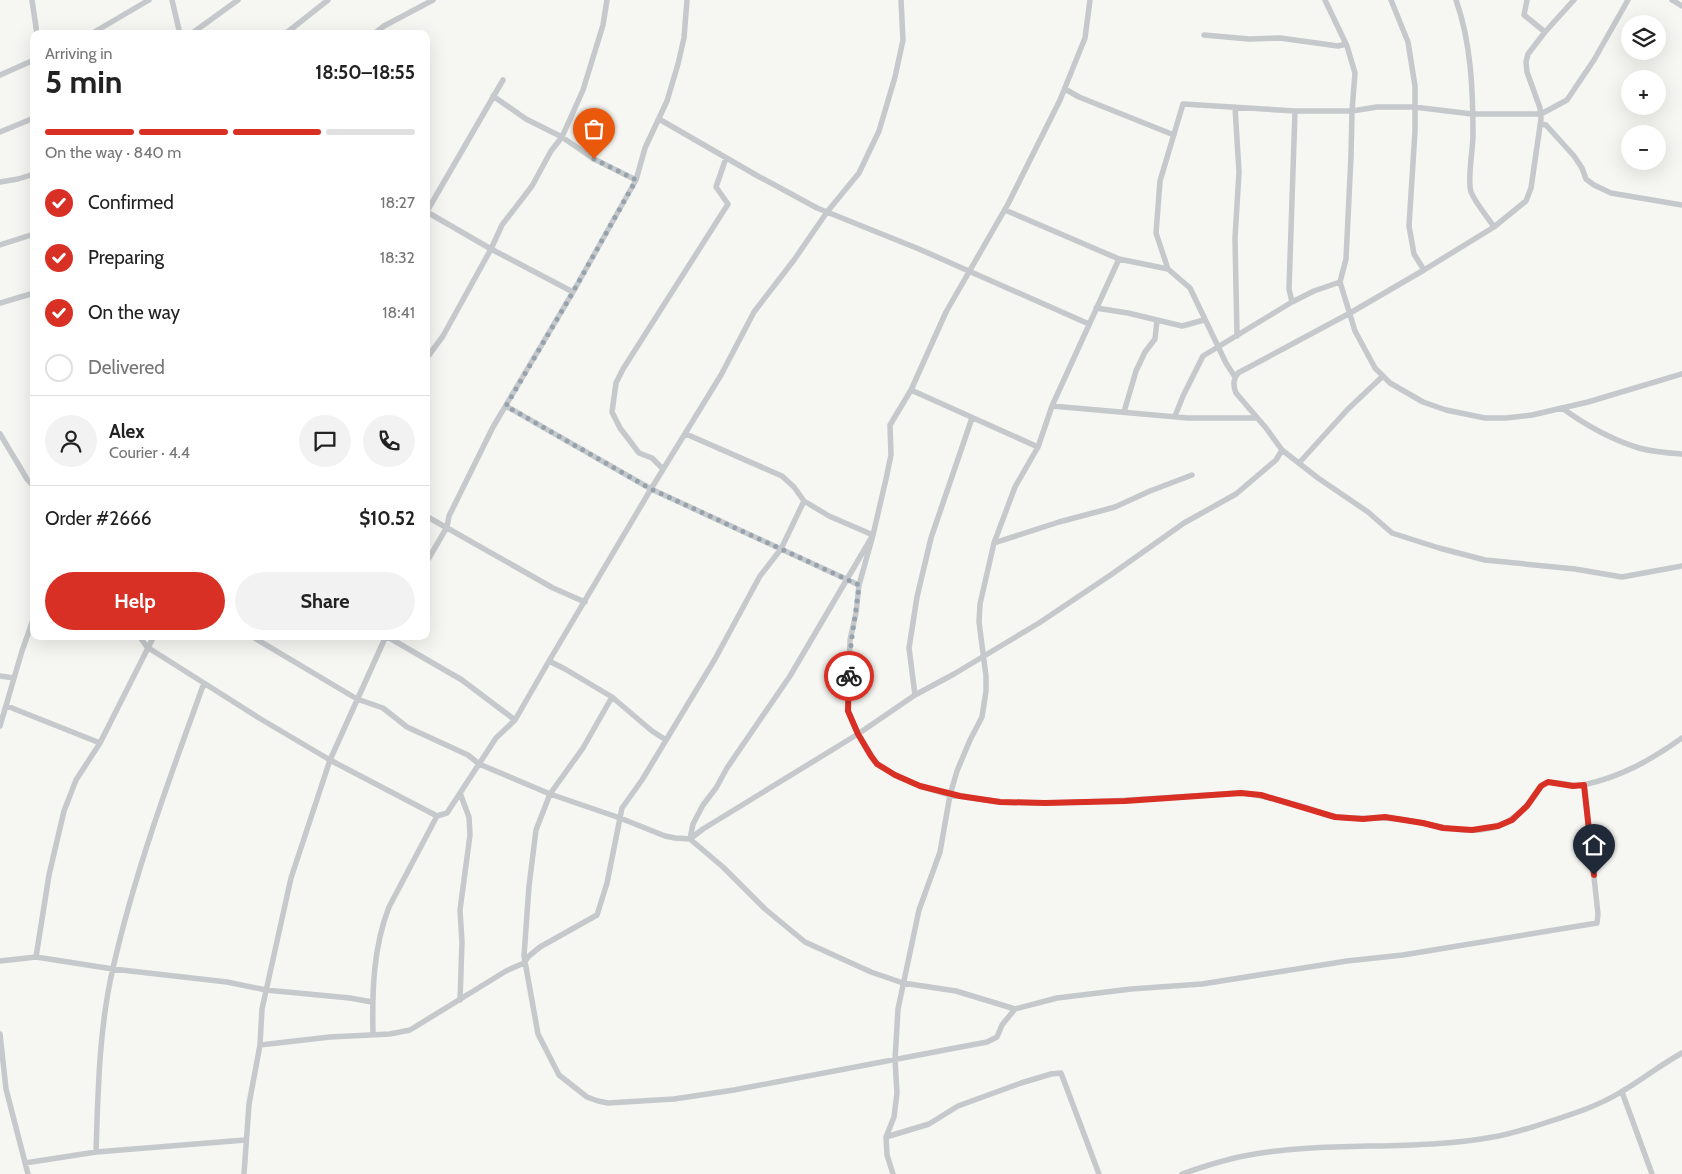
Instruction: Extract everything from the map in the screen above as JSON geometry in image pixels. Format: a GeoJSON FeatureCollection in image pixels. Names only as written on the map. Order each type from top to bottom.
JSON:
{"type":"FeatureCollection","features":[{"type":"Feature","properties":{"kind":"street"},"geometry":{"type":"LineString","coordinates":[[32,0],[36,30]]}},
{"type":"Feature","properties":{"kind":"street"},"geometry":{"type":"LineString","coordinates":[[99,30],[148,0]]}},
{"type":"Feature","properties":{"kind":"street"},"geometry":{"type":"LineString","coordinates":[[172,0],[179,30]]}},
{"type":"Feature","properties":{"kind":"street"},"geometry":{"type":"LineString","coordinates":[[197,30],[238,0]]}},
{"type":"Feature","properties":{"kind":"street"},"geometry":{"type":"LineString","coordinates":[[290,30],[328,0]]}},
{"type":"Feature","properties":{"kind":"street"},"geometry":{"type":"LineString","coordinates":[[379,30],[433,0]]}},
{"type":"Feature","properties":{"kind":"street"},"geometry":{"type":"LineString","coordinates":[[430,354],[443,336],[491,249],[502,225],[532,186],[551,151],[562,136],[583,90],[603,25],[607,0]]}},
{"type":"Feature","properties":{"kind":"street"},"geometry":{"type":"LineString","coordinates":[[430,556],[447,527],[449,516],[493,427],[573,292],[636,180],[645,148],[667,101],[678,64],[684,38],[687,0]]}},
{"type":"Feature","properties":{"kind":"street"},"geometry":{"type":"LineString","coordinates":[[142,640],[148,647],[204,684],[330,760],[437,816],[447,813],[496,738],[516,720],[651,489],[721,375],[754,312],[794,260],[826,212],[859,173],[879,131],[895,77],[903,40],[900,0]]}},
{"type":"Feature","properties":{"kind":"street"},"geometry":{"type":"LineString","coordinates":[[1090,0],[1085,38],[1065,89],[1005,210],[946,312],[911,390],[890,425],[890,454],[873,535],[859,585],[856,613],[850,640],[848,711],[858,734],[877,764],[895,775],[920,786],[950,795],[1000,802],[1112,801],[1241,793],[1261,795],[1335,817],[1363,819],[1385,817],[1443,828],[1472,830],[1498,826],[1512,820],[1527,806],[1541,786],[1548,782],[1573,786],[1613,778],[1652,759],[1682,738]]}},
{"type":"Feature","properties":{"kind":"street"},"geometry":{"type":"LineString","coordinates":[[1325,0],[1346,44],[1355,74],[1346,259],[1340,282],[1361,342],[1375,368],[1390,383],[1423,402],[1485,418],[1506,418],[1562,408],[1682,374]]}},
{"type":"Feature","properties":{"kind":"street"},"geometry":{"type":"LineString","coordinates":[[1391,0],[1408,42],[1415,86],[1415,131],[1409,226],[1414,254],[1424,270]]}},
{"type":"Feature","properties":{"kind":"street"},"geometry":{"type":"LineString","coordinates":[[1456,0],[1464,22],[1471,76],[1473,136],[1469,183],[1472,193],[1494,227]]}},
{"type":"Feature","properties":{"kind":"street"},"geometry":{"type":"LineString","coordinates":[[1527,0],[1524,15],[1545,32]]}},
{"type":"Feature","properties":{"kind":"street"},"geometry":{"type":"LineString","coordinates":[[1235,377],[1424,270],[1494,227],[1526,201],[1530,188],[1541,114],[1527,72],[1526,62],[1528,54],[1545,32],[1574,0]]}},
{"type":"Feature","properties":{"kind":"street"},"geometry":{"type":"LineString","coordinates":[[1168,269],[1156,233],[1160,180],[1183,104],[1294,111],[1352,111],[1377,107],[1414,107],[1472,114],[1541,114],[1567,100],[1594,60],[1628,0]]}},
{"type":"Feature","properties":{"kind":"street"},"geometry":{"type":"LineString","coordinates":[[1672,0],[1682,6]]}},
{"type":"Feature","properties":{"kind":"street"},"geometry":{"type":"LineString","coordinates":[[1204,35],[1249,39],[1280,38],[1338,46],[1346,44]]}},
{"type":"Feature","properties":{"kind":"street"},"geometry":{"type":"LineString","coordinates":[[0,75],[30,62]]}},
{"type":"Feature","properties":{"kind":"street"},"geometry":{"type":"LineString","coordinates":[[430,207],[503,80]]}},
{"type":"Feature","properties":{"kind":"street"},"geometry":{"type":"LineString","coordinates":[[1065,89],[1079,97],[1174,135]]}},
{"type":"Feature","properties":{"kind":"street"},"geometry":{"type":"LineString","coordinates":[[493,96],[526,118],[562,136],[594,159],[636,180]]}},
{"type":"Feature","properties":{"kind":"street"},"geometry":{"type":"LineString","coordinates":[[1235,107],[1238,172],[1235,238],[1236,336]]}},
{"type":"Feature","properties":{"kind":"street"},"geometry":{"type":"LineString","coordinates":[[1292,302],[1289,289],[1294,111]]}},
{"type":"Feature","properties":{"kind":"street"},"geometry":{"type":"LineString","coordinates":[[659,119],[778,187],[826,212],[1090,324]]}},
{"type":"Feature","properties":{"kind":"street"},"geometry":{"type":"LineString","coordinates":[[0,132],[30,120]]}},
{"type":"Feature","properties":{"kind":"street"},"geometry":{"type":"LineString","coordinates":[[1541,124],[1546,125],[1574,156],[1582,168],[1586,179],[1594,185],[1611,193],[1682,205]]}},
{"type":"Feature","properties":{"kind":"street"},"geometry":{"type":"LineString","coordinates":[[663,469],[652,458],[639,453],[620,428],[612,412],[616,383],[728,204],[716,187],[726,158]]}},
{"type":"Feature","properties":{"kind":"street"},"geometry":{"type":"LineString","coordinates":[[0,182],[30,175]]}},
{"type":"Feature","properties":{"kind":"street"},"geometry":{"type":"LineString","coordinates":[[1005,210],[1119,259],[1168,269],[1190,288],[1204,320],[1235,377],[1234,387],[1236,393],[1282,450],[1318,478],[1368,512],[1392,532],[1485,560],[1575,569],[1622,577],[1682,566]]}},
{"type":"Feature","properties":{"kind":"street"},"geometry":{"type":"LineString","coordinates":[[430,214],[491,249],[573,292]]}},
{"type":"Feature","properties":{"kind":"street"},"geometry":{"type":"LineString","coordinates":[[0,245],[30,235]]}},
{"type":"Feature","properties":{"kind":"street"},"geometry":{"type":"LineString","coordinates":[[893,1174],[887,1155],[886,1137],[894,1117],[897,1093],[895,1060],[898,1009],[918,910],[940,852],[950,795],[970,740],[982,717],[986,691],[984,655],[979,622],[980,604],[994,543],[1015,487],[1038,446],[1052,406],[1119,259]]}},
{"type":"Feature","properties":{"kind":"street"},"geometry":{"type":"LineString","coordinates":[[1175,416],[1182,396],[1203,356],[1292,302],[1314,291],[1340,282]]}},
{"type":"Feature","properties":{"kind":"street"},"geometry":{"type":"LineString","coordinates":[[0,304],[30,294]]}},
{"type":"Feature","properties":{"kind":"street"},"geometry":{"type":"LineString","coordinates":[[1096,308],[1182,326],[1204,320]]}},
{"type":"Feature","properties":{"kind":"street"},"geometry":{"type":"LineString","coordinates":[[1124,412],[1136,371],[1154,339],[1157,320]]}},
{"type":"Feature","properties":{"kind":"street"},"geometry":{"type":"LineString","coordinates":[[1299,463],[1348,409],[1383,376]]}},
{"type":"Feature","properties":{"kind":"street"},"geometry":{"type":"LineString","coordinates":[[911,390],[1038,446]]}},
{"type":"Feature","properties":{"kind":"street"},"geometry":{"type":"LineString","coordinates":[[506,406],[651,489],[859,585]]}},
{"type":"Feature","properties":{"kind":"street"},"geometry":{"type":"LineString","coordinates":[[1052,406],[1175,416],[1257,418]]}},
{"type":"Feature","properties":{"kind":"street"},"geometry":{"type":"LineString","coordinates":[[1562,408],[1582,422],[1639,448],[1656,452],[1682,454]]}},
{"type":"Feature","properties":{"kind":"street"},"geometry":{"type":"LineString","coordinates":[[915,695],[909,648],[918,597],[931,538],[972,418]]}},
{"type":"Feature","properties":{"kind":"street"},"geometry":{"type":"LineString","coordinates":[[0,434],[30,482]]}},
{"type":"Feature","properties":{"kind":"street"},"geometry":{"type":"LineString","coordinates":[[686,434],[782,476],[794,487],[804,501],[829,516],[873,535]]}},
{"type":"Feature","properties":{"kind":"street"},"geometry":{"type":"LineString","coordinates":[[690,839],[703,829],[858,734],[915,695],[1039,623],[1184,523],[1236,494],[1276,460],[1282,450]]}},
{"type":"Feature","properties":{"kind":"street"},"geometry":{"type":"LineString","coordinates":[[994,543],[1059,522],[1115,507],[1141,494],[1192,475]]}},
{"type":"Feature","properties":{"kind":"street"},"geometry":{"type":"LineString","coordinates":[[260,1045],[390,1034],[410,1030],[506,971],[524,963],[540,947],[596,915],[607,883],[622,808],[642,780],[715,660],[760,576],[781,549],[804,501]]}},
{"type":"Feature","properties":{"kind":"street"},"geometry":{"type":"LineString","coordinates":[[430,518],[553,588],[585,602]]}},
{"type":"Feature","properties":{"kind":"street"},"geometry":{"type":"LineString","coordinates":[[690,839],[693,824],[703,805],[716,788],[726,768],[790,676],[873,535]]}},
{"type":"Feature","properties":{"kind":"street"},"geometry":{"type":"LineString","coordinates":[[0,726],[30,629]]}},
{"type":"Feature","properties":{"kind":"street"},"geometry":{"type":"LineString","coordinates":[[36,957],[51,866],[64,811],[76,780],[100,742],[152,640]]}},
{"type":"Feature","properties":{"kind":"street"},"geometry":{"type":"LineString","coordinates":[[258,640],[357,699],[383,708],[407,727],[468,755],[479,764],[550,794],[620,818],[664,836],[690,839],[723,867],[765,909],[805,942],[871,972],[903,983],[956,990],[1015,1009],[1057,998],[1131,989],[1202,984],[1347,961],[1421,952],[1597,923],[1598,914],[1584,785]]}},
{"type":"Feature","properties":{"kind":"street"},"geometry":{"type":"LineString","coordinates":[[244,1174],[245,1140],[249,1104],[260,1045],[262,1009],[291,878],[330,760],[384,640]]}},
{"type":"Feature","properties":{"kind":"street"},"geometry":{"type":"LineString","coordinates":[[393,640],[462,680],[516,720]]}},
{"type":"Feature","properties":{"kind":"street"},"geometry":{"type":"LineString","coordinates":[[549,661],[612,698],[652,732],[666,740]]}},
{"type":"Feature","properties":{"kind":"street"},"geometry":{"type":"LineString","coordinates":[[0,676],[14,678]]}},
{"type":"Feature","properties":{"kind":"street"},"geometry":{"type":"LineString","coordinates":[[96,1152],[102,1032],[112,969],[142,860],[204,684]]}},
{"type":"Feature","properties":{"kind":"street"},"geometry":{"type":"LineString","coordinates":[[612,698],[584,748],[550,794],[536,830],[528,886],[524,963],[538,1034],[559,1075],[574,1088],[598,1102],[608,1103],[674,1099],[726,1091],[987,1042],[997,1037],[1002,1025],[1015,1009]]}},
{"type":"Feature","properties":{"kind":"street"},"geometry":{"type":"LineString","coordinates":[[7,706],[100,742]]}},
{"type":"Feature","properties":{"kind":"street"},"geometry":{"type":"LineString","coordinates":[[460,793],[469,817],[470,826],[460,910],[462,942],[460,1000]]}},
{"type":"Feature","properties":{"kind":"street"},"geometry":{"type":"LineString","coordinates":[[372,1035],[374,974],[384,920],[437,816]]}},
{"type":"Feature","properties":{"kind":"street"},"geometry":{"type":"LineString","coordinates":[[0,961],[36,957],[112,969],[227,982],[266,990],[372,1002]]}},
{"type":"Feature","properties":{"kind":"street"},"geometry":{"type":"LineString","coordinates":[[0,1034],[3,1090],[28,1174]]}},
{"type":"Feature","properties":{"kind":"street"},"geometry":{"type":"LineString","coordinates":[[1182,1174],[1243,1156],[1272,1152],[1320,1148],[1427,1145],[1494,1137],[1516,1132],[1580,1112],[1622,1092],[1682,1053]]}},
{"type":"Feature","properties":{"kind":"street"},"geometry":{"type":"LineString","coordinates":[[886,1137],[929,1124],[958,1106],[1021,1083],[1061,1073],[1099,1174]]}},
{"type":"Feature","properties":{"kind":"street"},"geometry":{"type":"LineString","coordinates":[[1622,1092],[1652,1174]]}},
{"type":"Feature","properties":{"kind":"street"},"geometry":{"type":"LineString","coordinates":[[25,1163],[96,1152],[245,1140]]}},
{"type":"Feature","properties":{"kind":"way so far"},"geometry":{"type":"LineString","coordinates":[[594,159],[636,180],[506,406],[651,489],[859,585],[856,613],[850,640],[849,676]]}},
{"type":"Feature","properties":{"kind":"route"},"geometry":{"type":"LineString","coordinates":[[849,676],[848,711],[858,734],[877,764],[895,775],[920,786],[950,795],[1000,802],[1045,803],[1125,801],[1241,793],[1261,795],[1335,817],[1363,819],[1385,817],[1443,828],[1472,830],[1498,826],[1512,820],[1527,806],[1541,786],[1548,782],[1573,786],[1584,785],[1594,875]]}}]}
